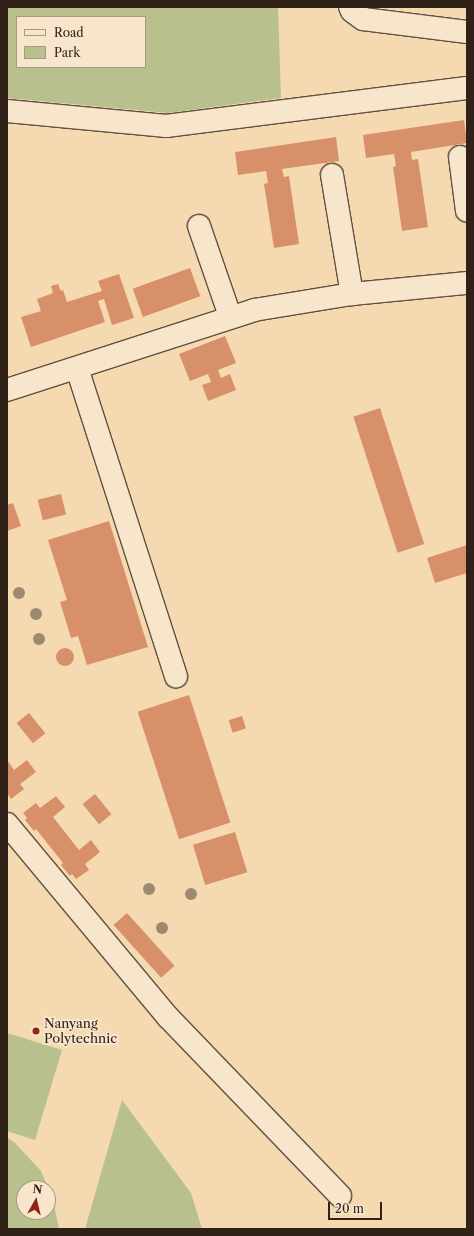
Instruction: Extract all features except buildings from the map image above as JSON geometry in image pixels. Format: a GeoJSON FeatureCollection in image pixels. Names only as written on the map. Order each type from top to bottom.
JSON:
{"type":"FeatureCollection","features":[{"type":"Feature","properties":{"kind":"lane"},"geometry":{"type":"LineString","coordinates":[[350,7],[352,11],[363,19],[467,32]]}},
{"type":"Feature","properties":{"kind":"lane"},"geometry":{"type":"LineString","coordinates":[[7,111],[166,126],[467,88]]}},
{"type":"Feature","properties":{"kind":"lane"},"geometry":{"type":"LineString","coordinates":[[460,157],[467,212]]}},
{"type":"Feature","properties":{"kind":"lane"},"geometry":{"type":"LineString","coordinates":[[332,175],[352,294]]}},
{"type":"Feature","properties":{"kind":"lane"},"geometry":{"type":"LineString","coordinates":[[199,226],[230,316]]}},
{"type":"Feature","properties":{"kind":"lane"},"geometry":{"type":"LineString","coordinates":[[7,390],[78,368],[230,316],[279,305],[352,294],[467,283]]}},
{"type":"Feature","properties":{"kind":"lane"},"geometry":{"type":"LineString","coordinates":[[78,368],[176,676]]}},
{"type":"Feature","properties":{"kind":"lane"},"geometry":{"type":"LineString","coordinates":[[7,824],[168,1017],[340,1196]]}},
{"type":"Feature","properties":{"kind":"green space"},"geometry":{"type":"Polygon","coordinates":[[[7,7],[278,7],[281,98],[168,113],[7,98],[7,7]]]}},
{"type":"Feature","properties":{"kind":"green space"},"geometry":{"type":"Polygon","coordinates":[[[7,1033],[62,1050],[35,1140],[7,1131],[7,1033]]]}},
{"type":"Feature","properties":{"kind":"green space"},"geometry":{"type":"Polygon","coordinates":[[[122,1100],[191,1193],[202,1229],[85,1229],[122,1100]]]}},
{"type":"Feature","properties":{"kind":"green space"},"geometry":{"type":"Polygon","coordinates":[[[7,1137],[15,1143],[41,1171],[45,1180],[16,1180],[16,1220],[56,1220],[56,1215],[59,1229],[7,1229],[7,1137]]]}},
{"type":"Feature","properties":{"kind":"place","name":"Nanyang Polytechnic"},"geometry":{"type":"Point","coordinates":[36,1031]}}]}
